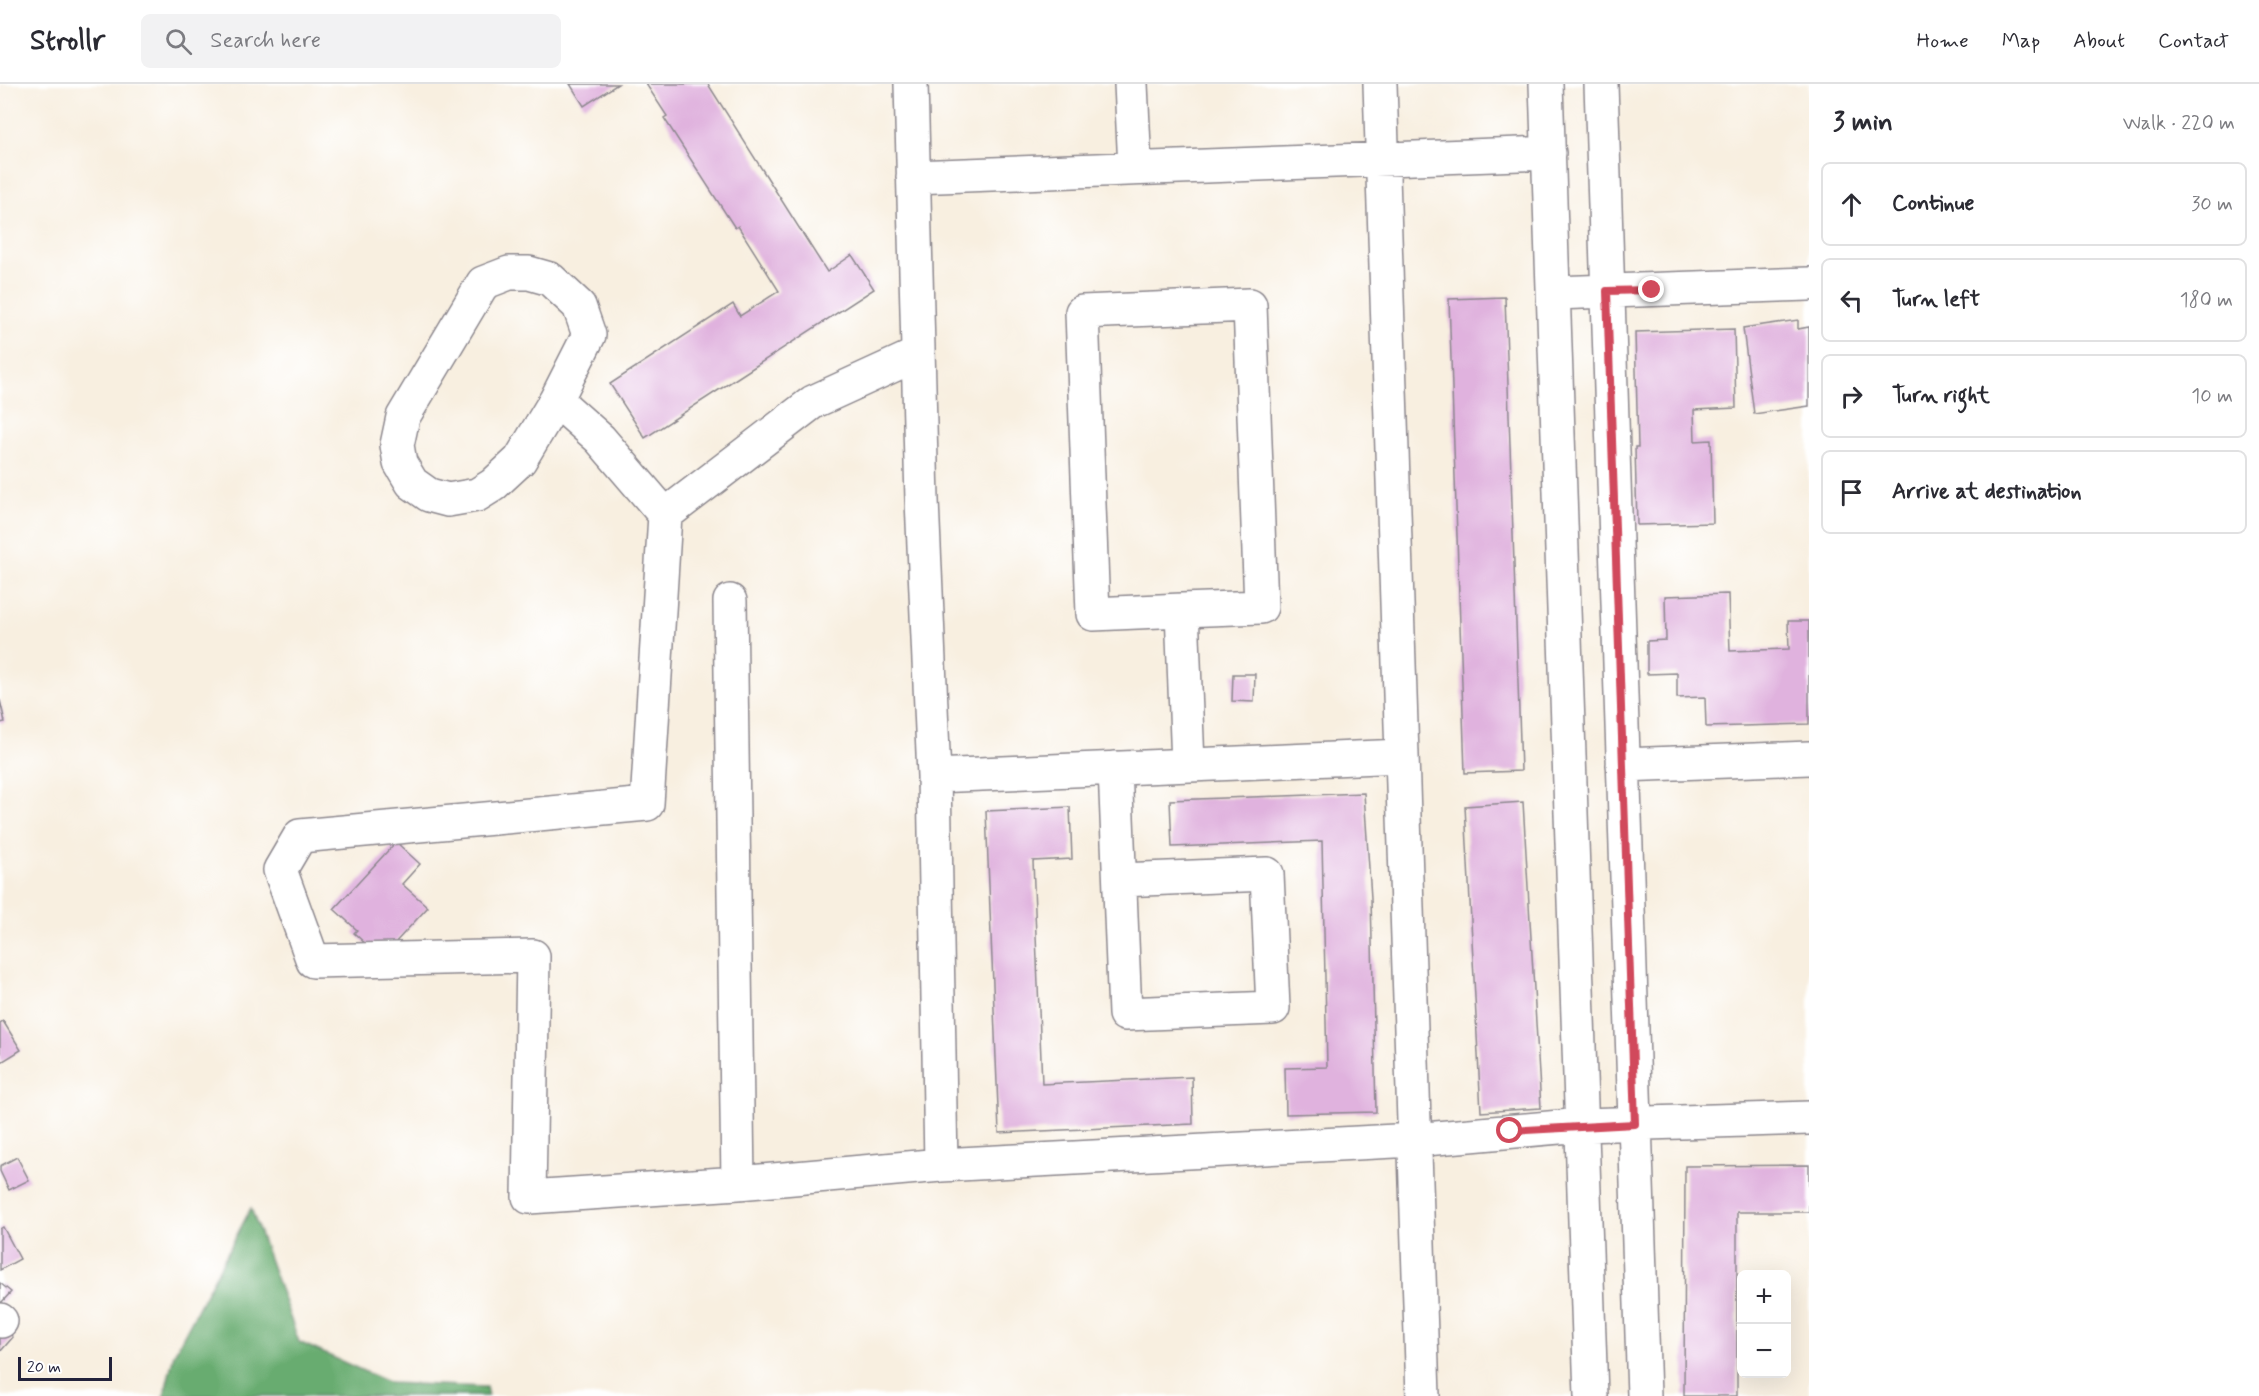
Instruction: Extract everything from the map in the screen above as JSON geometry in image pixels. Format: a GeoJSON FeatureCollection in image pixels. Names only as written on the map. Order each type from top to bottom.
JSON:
{"type":"FeatureCollection","features":[{"type":"Feature","properties":{"kind":"street"},"geometry":{"type":"LineString","coordinates":[[911,84],[922,500],[934,776],[941,1165]]}},
{"type":"Feature","properties":{"kind":"street"},"geometry":{"type":"LineString","coordinates":[[1131,84],[1135,168]]}},
{"type":"Feature","properties":{"kind":"street"},"geometry":{"type":"LineString","coordinates":[[1380,84],[1423,1396]]}},
{"type":"Feature","properties":{"kind":"street"},"geometry":{"type":"LineString","coordinates":[[1546,84],[1591,1396]]}},
{"type":"Feature","properties":{"kind":"street"},"geometry":{"type":"LineString","coordinates":[[1601,84],[1644,1396]]}},
{"type":"Feature","properties":{"kind":"street"},"geometry":{"type":"LineString","coordinates":[[913,177],[1549,153]]}},
{"type":"Feature","properties":{"kind":"street"},"geometry":{"type":"LineString","coordinates":[[509,273],[529,273],[550,279],[579,306],[589,334],[556,400],[520,460],[477,495],[448,500],[429,495],[412,483],[400,463],[397,445],[403,417],[483,283],[509,273]]}},
{"type":"Feature","properties":{"kind":"street"},"geometry":{"type":"LineString","coordinates":[[1554,293],[1809,284]]}},
{"type":"Feature","properties":{"kind":"street"},"geometry":{"type":"LineString","coordinates":[[1250,305],[1261,607],[1182,610],[1093,614],[1082,312],[1250,305]]}},
{"type":"Feature","properties":{"kind":"street"},"geometry":{"type":"LineString","coordinates":[[665,515],[813,402],[918,354]]}},
{"type":"Feature","properties":{"kind":"street"},"geometry":{"type":"LineString","coordinates":[[556,400],[600,439],[665,515],[647,804],[300,836],[280,870],[313,961],[533,956],[529,1197],[738,1183],[941,1165],[1414,1140],[1582,1125],[1809,1118]]}},
{"type":"Feature","properties":{"kind":"street"},"geometry":{"type":"LineString","coordinates":[[730,601],[738,1183]]}},
{"type":"Feature","properties":{"kind":"street"},"geometry":{"type":"LineString","coordinates":[[1182,610],[1188,765]]}},
{"type":"Feature","properties":{"kind":"street"},"geometry":{"type":"LineString","coordinates":[[934,776],[1402,756]]}},
{"type":"Feature","properties":{"kind":"street"},"geometry":{"type":"LineString","coordinates":[[1623,765],[1809,758]]}},
{"type":"Feature","properties":{"kind":"street"},"geometry":{"type":"LineString","coordinates":[[1116,768],[1120,880],[1125,1014],[1273,1008],[1268,874],[1120,880]]}},
{"type":"Feature","properties":{"kind":"green space"},"geometry":{"type":"Polygon","coordinates":[[[251,1208],[299,1342],[390,1383],[486,1387],[488,1396],[164,1396],[174,1354],[251,1208]]]}},
{"type":"Feature","properties":{"kind":"building"},"geometry":{"type":"Polygon","coordinates":[[[570,84],[618,84],[584,106],[570,84]]]}},
{"type":"Feature","properties":{"kind":"building"},"geometry":{"type":"Polygon","coordinates":[[[646,84],[708,84],[827,272],[852,255],[874,289],[645,438],[610,384],[733,304],[740,316],[779,291],[738,226],[735,228],[664,118],[667,116],[646,84]]]}},
{"type":"Feature","properties":{"kind":"building"},"geometry":{"type":"Polygon","coordinates":[[[1505,297],[1521,771],[1465,773],[1449,299],[1505,297]]]}},
{"type":"Feature","properties":{"kind":"building"},"geometry":{"type":"Polygon","coordinates":[[[1798,320],[1798,329],[1809,327],[1809,406],[1754,414],[1743,328],[1798,320]]]}},
{"type":"Feature","properties":{"kind":"building"},"geometry":{"type":"Polygon","coordinates":[[[1734,329],[1736,408],[1694,410],[1695,441],[1711,440],[1713,523],[1637,525],[1635,447],[1638,447],[1635,332],[1734,329]]]}},
{"type":"Feature","properties":{"kind":"building"},"geometry":{"type":"Polygon","coordinates":[[[1728,594],[1730,651],[1789,649],[1788,621],[1809,621],[1809,724],[1706,727],[1705,697],[1677,698],[1677,673],[1647,674],[1647,641],[1666,640],[1665,596],[1728,594]]]}},
{"type":"Feature","properties":{"kind":"building"},"geometry":{"type":"Polygon","coordinates":[[[1233,674],[1255,674],[1254,702],[1232,701],[1233,674]]]}},
{"type":"Feature","properties":{"kind":"building"},"geometry":{"type":"Polygon","coordinates":[[[0,700],[5,722],[0,723],[0,700]]]}},
{"type":"Feature","properties":{"kind":"building"},"geometry":{"type":"Polygon","coordinates":[[[1364,793],[1371,898],[1376,1112],[1286,1114],[1285,1068],[1327,1067],[1322,841],[1172,847],[1170,800],[1364,793]]]}},
{"type":"Feature","properties":{"kind":"building"},"geometry":{"type":"Polygon","coordinates":[[[1523,802],[1541,1108],[1481,1112],[1465,806],[1523,802]]]}},
{"type":"Feature","properties":{"kind":"building"},"geometry":{"type":"Polygon","coordinates":[[[1070,807],[1072,859],[1033,861],[1042,1084],[1192,1077],[1193,1124],[999,1133],[986,811],[1070,807]]]}},
{"type":"Feature","properties":{"kind":"building"},"geometry":{"type":"Polygon","coordinates":[[[396,842],[420,864],[402,884],[428,907],[381,958],[354,933],[357,930],[334,909],[396,842]]]}},
{"type":"Feature","properties":{"kind":"building"},"geometry":{"type":"Polygon","coordinates":[[[3,1021],[21,1050],[0,1063],[0,1023],[3,1021]]]}},
{"type":"Feature","properties":{"kind":"building"},"geometry":{"type":"Polygon","coordinates":[[[17,1157],[29,1180],[9,1190],[0,1166],[17,1157]]]}},
{"type":"Feature","properties":{"kind":"building"},"geometry":{"type":"Polygon","coordinates":[[[1809,1165],[1809,1212],[1737,1212],[1737,1396],[1684,1396],[1685,1166],[1809,1165]]]}},
{"type":"Feature","properties":{"kind":"building"},"geometry":{"type":"Polygon","coordinates":[[[3,1227],[20,1259],[0,1270],[0,1229],[3,1227]]]}},
{"type":"Feature","properties":{"kind":"building"},"geometry":{"type":"Polygon","coordinates":[[[0,1283],[11,1292],[0,1304],[0,1283]]]}},
{"type":"Feature","properties":{"kind":"building"},"geometry":{"type":"Polygon","coordinates":[[[0,1325],[13,1337],[0,1352],[0,1325]]]}},
{"type":"Feature","properties":{"kind":"route"},"geometry":{"type":"LineString","coordinates":[[1510,1131],[1582,1125],[1635,1124],[1607,291],[1652,290]]}}]}
